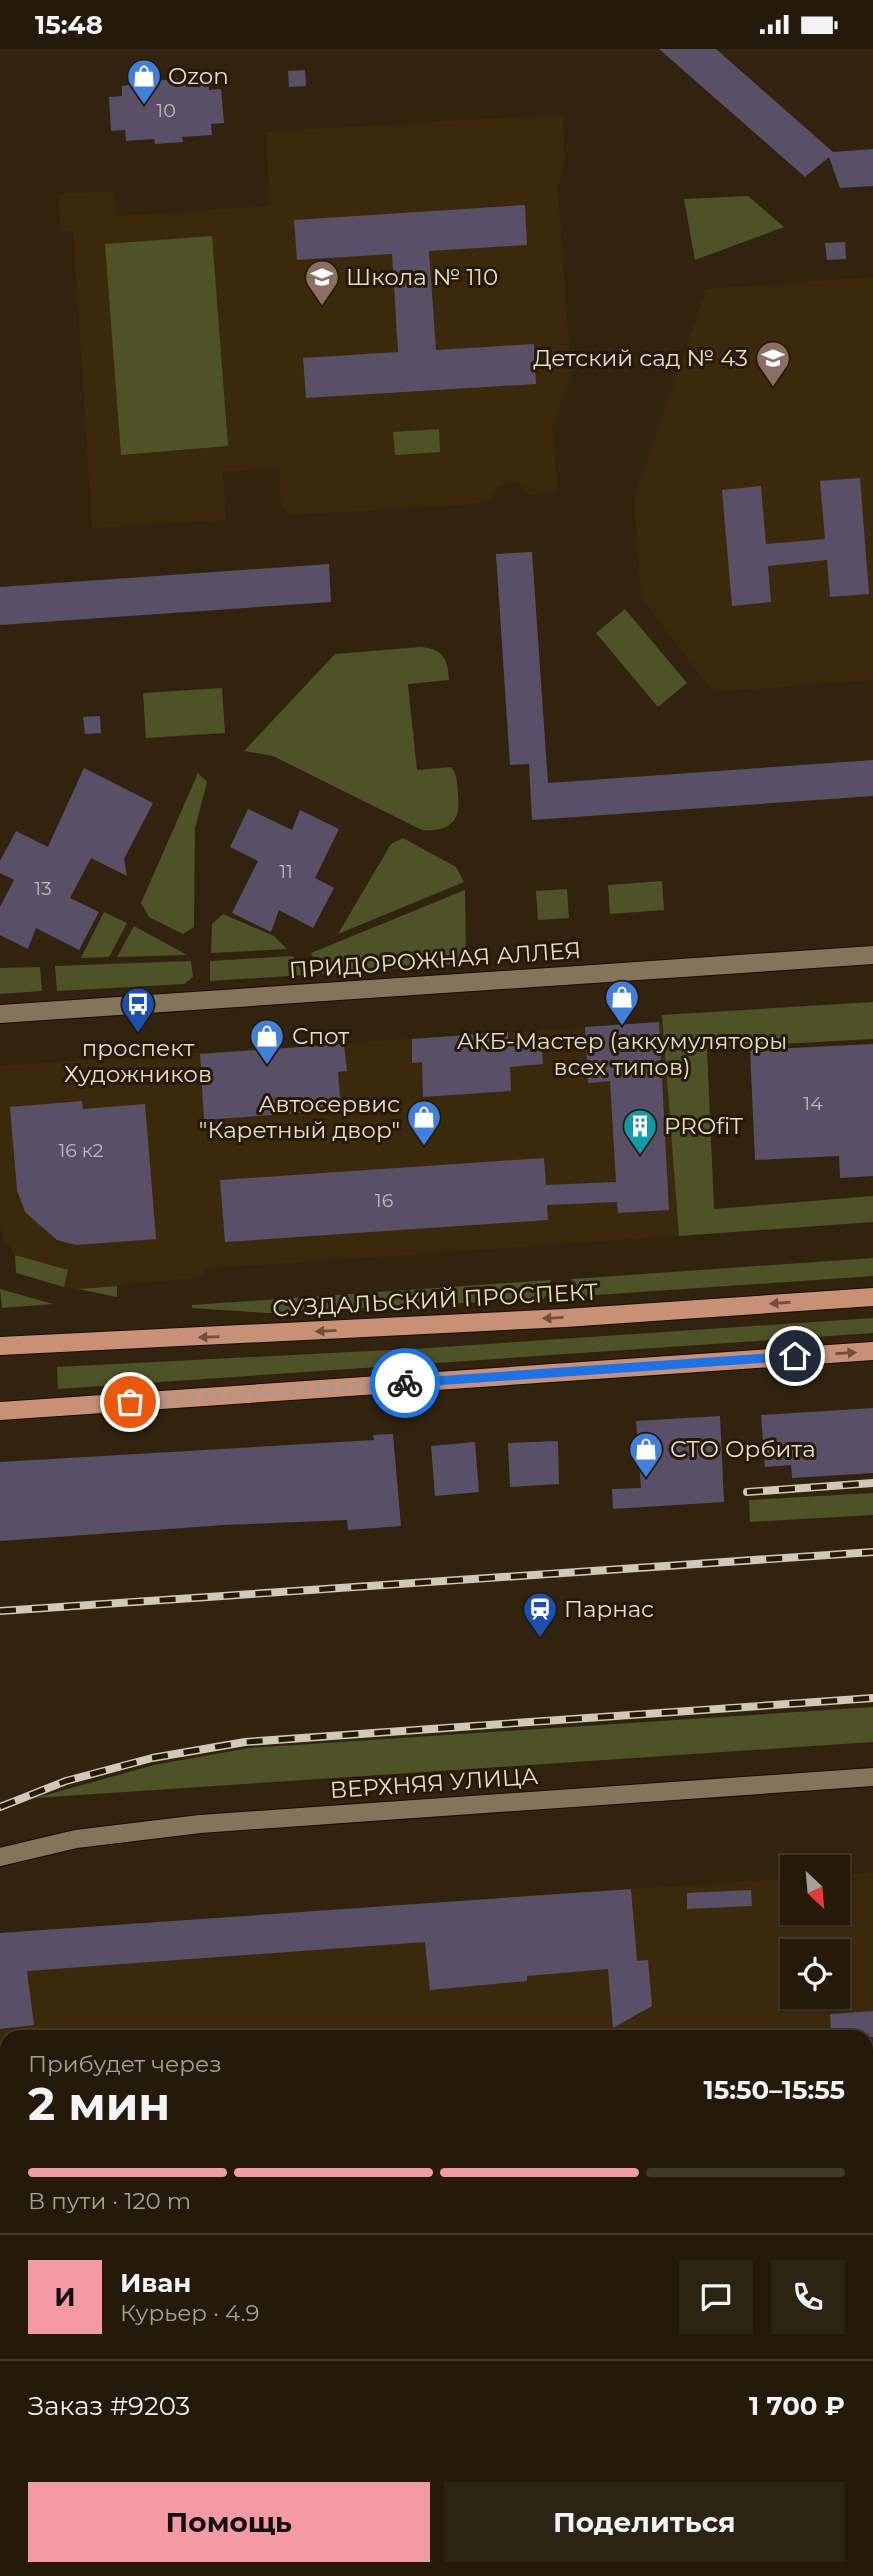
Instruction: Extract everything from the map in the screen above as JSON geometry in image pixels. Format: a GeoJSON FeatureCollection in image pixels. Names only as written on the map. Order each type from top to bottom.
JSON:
{"type":"FeatureCollection","features":[{"type":"Feature","properties":{"kind":"main road","name":"СУЗДАЛЬСКИЙ ПРОСПЕКТ"},"geometry":{"type":"LineString","coordinates":[[0,1346],[551,1319],[873,1297]]}},
{"type":"Feature","properties":{"kind":"main road"},"geometry":{"type":"LineString","coordinates":[[0,1411],[873,1351]]}},
{"type":"Feature","properties":{"kind":"street","name":"ПРИДОРОЖНАЯ АЛЛЕЯ"},"geometry":{"type":"LineString","coordinates":[[0,1014],[873,955]]}},
{"type":"Feature","properties":{"kind":"street","name":"ВЕРХНЯЯ УЛИЦА"},"geometry":{"type":"LineString","coordinates":[[0,1857],[76,1839],[200,1824],[873,1777]]}},
{"type":"Feature","properties":{"kind":"shaded area","name":"Школа № 110"},"geometry":{"type":"Polygon","coordinates":[[[563,114],[565,161],[558,188],[571,373],[552,427],[559,491],[530,495],[518,482],[498,486],[492,499],[466,505],[289,515],[281,505],[279,469],[223,471],[226,520],[92,528],[73,231],[61,231],[58,194],[114,191],[115,216],[270,206],[266,132],[563,114]]]}},
{"type":"Feature","properties":{"kind":"shaded area","name":"Детский сад № 43"},"geometry":{"type":"Polygon","coordinates":[[[873,277],[873,680],[713,692],[641,597],[634,500],[706,289],[873,277]]]}},
{"type":"Feature","properties":{"kind":"shaded area","name":"Автосервис \"Каретный двор\""},"geometry":{"type":"Polygon","coordinates":[[[663,1022],[679,1236],[203,1269],[204,1277],[78,1289],[64,1287],[68,1270],[15,1255],[4,1239],[0,1225],[0,1066],[663,1022]]]}},
{"type":"Feature","properties":{"kind":"shaded area"},"geometry":{"type":"Polygon","coordinates":[[[873,1873],[873,2030],[0,2030],[0,1933],[780,1879],[780,1925],[850,1925],[850,1874],[873,1873]]]}},
{"type":"Feature","properties":{"kind":"green space"},"geometry":{"type":"Polygon","coordinates":[[[748,196],[784,227],[695,260],[684,199],[748,196]]]}},
{"type":"Feature","properties":{"kind":"green space"},"geometry":{"type":"Polygon","coordinates":[[[212,236],[228,446],[121,455],[105,244],[212,236]]]}},
{"type":"Feature","properties":{"kind":"green space"},"geometry":{"type":"Polygon","coordinates":[[[439,429],[440,452],[395,455],[393,432],[439,429]]]}},
{"type":"Feature","properties":{"kind":"green space"},"geometry":{"type":"Polygon","coordinates":[[[625,609],[687,683],[658,707],[596,633],[625,609]]]}},
{"type":"Feature","properties":{"kind":"green space"},"geometry":{"type":"Polygon","coordinates":[[[421,647],[440,653],[446,661],[449,680],[408,684],[417,770],[451,767],[456,776],[458,812],[452,823],[446,827],[422,830],[273,756],[244,751],[335,654],[421,647]]]}},
{"type":"Feature","properties":{"kind":"green space"},"geometry":{"type":"Polygon","coordinates":[[[222,688],[225,733],[146,738],[143,693],[222,688]]]}},
{"type":"Feature","properties":{"kind":"green space"},"geometry":{"type":"Polygon","coordinates":[[[198,773],[207,782],[195,828],[194,927],[183,934],[149,917],[141,903],[198,773]]]}},
{"type":"Feature","properties":{"kind":"green space"},"geometry":{"type":"Polygon","coordinates":[[[403,838],[456,867],[464,882],[338,934],[391,844],[403,838]]]}},
{"type":"Feature","properties":{"kind":"green space"},"geometry":{"type":"Polygon","coordinates":[[[662,881],[664,910],[610,914],[608,885],[662,881]]]}},
{"type":"Feature","properties":{"kind":"green space"},"geometry":{"type":"Polygon","coordinates":[[[567,889],[569,918],[538,920],[536,891],[567,889]]]}},
{"type":"Feature","properties":{"kind":"green space"},"geometry":{"type":"Polygon","coordinates":[[[465,890],[466,963],[322,974],[311,953],[465,890]]]}},
{"type":"Feature","properties":{"kind":"green space"},"geometry":{"type":"Polygon","coordinates":[[[104,912],[127,923],[109,957],[81,958],[104,912]]]}},
{"type":"Feature","properties":{"kind":"green space"},"geometry":{"type":"Polygon","coordinates":[[[223,914],[274,936],[287,949],[211,953],[212,924],[223,914]]]}},
{"type":"Feature","properties":{"kind":"green space"},"geometry":{"type":"Polygon","coordinates":[[[134,926],[187,955],[117,957],[134,926]]]}},
{"type":"Feature","properties":{"kind":"green space"},"geometry":{"type":"Polygon","coordinates":[[[293,956],[304,975],[210,981],[210,961],[293,956]]]}},
{"type":"Feature","properties":{"kind":"green space"},"geometry":{"type":"Polygon","coordinates":[[[191,961],[193,977],[184,984],[57,991],[55,966],[191,961]]]}},
{"type":"Feature","properties":{"kind":"green space"},"geometry":{"type":"Polygon","coordinates":[[[40,967],[42,991],[0,994],[0,968],[40,967]]]}},
{"type":"Feature","properties":{"kind":"green space"},"geometry":{"type":"Polygon","coordinates":[[[873,1002],[873,1039],[707,1048],[714,1209],[873,1196],[873,1222],[679,1236],[662,1015],[873,1002]]]}},
{"type":"Feature","properties":{"kind":"green space"},"geometry":{"type":"Polygon","coordinates":[[[15,1255],[68,1270],[64,1287],[16,1273],[15,1255]]]}},
{"type":"Feature","properties":{"kind":"green space"},"geometry":{"type":"Polygon","coordinates":[[[873,1258],[873,1276],[582,1296],[571,1279],[873,1258]]]}},
{"type":"Feature","properties":{"kind":"green space"},"geometry":{"type":"Polygon","coordinates":[[[551,1280],[544,1299],[267,1313],[192,1308],[192,1305],[551,1280]]]}},
{"type":"Feature","properties":{"kind":"green space"},"geometry":{"type":"Polygon","coordinates":[[[117,1286],[117,1297],[78,1289],[117,1286]]]}},
{"type":"Feature","properties":{"kind":"green space"},"geometry":{"type":"Polygon","coordinates":[[[0,1289],[53,1304],[2,1308],[0,1289]]]}},
{"type":"Feature","properties":{"kind":"green space"},"geometry":{"type":"Polygon","coordinates":[[[873,1318],[873,1333],[58,1389],[57,1367],[428,1348],[873,1318]]]}},
{"type":"Feature","properties":{"kind":"green space"},"geometry":{"type":"Polygon","coordinates":[[[873,1493],[873,1515],[750,1522],[749,1500],[873,1493]]]}},
{"type":"Feature","properties":{"kind":"green space"},"geometry":{"type":"Polygon","coordinates":[[[873,1707],[873,1742],[35,1798],[154,1765],[249,1748],[873,1707]]]}},
{"type":"Feature","properties":{"kind":"building"},"geometry":{"type":"Polygon","coordinates":[[[659,49],[716,49],[833,152],[873,149],[873,186],[840,188],[829,157],[805,177],[659,49]]]}},
{"type":"Feature","properties":{"kind":"building"},"geometry":{"type":"Polygon","coordinates":[[[305,70],[306,86],[289,87],[288,71],[305,70]]]}},
{"type":"Feature","properties":{"kind":"building"},"geometry":{"type":"Polygon","coordinates":[[[178,78],[179,81],[208,80],[209,90],[221,89],[224,123],[211,124],[212,135],[182,137],[183,142],[155,144],[154,139],[126,141],[125,130],[111,131],[109,97],[122,96],[122,86],[178,78]]]}},
{"type":"Feature","properties":{"kind":"building"},"geometry":{"type":"Polygon","coordinates":[[[525,205],[527,245],[429,251],[436,350],[534,344],[536,384],[306,398],[303,358],[398,352],[392,254],[297,260],[294,220],[525,205]]]}},
{"type":"Feature","properties":{"kind":"building"},"geometry":{"type":"Polygon","coordinates":[[[845,242],[846,259],[827,260],[825,243],[845,242]]]}},
{"type":"Feature","properties":{"kind":"building"},"geometry":{"type":"Polygon","coordinates":[[[860,478],[869,594],[830,597],[827,560],[768,566],[771,602],[732,606],[722,490],[761,486],[766,544],[825,539],[820,481],[860,478]]]}},
{"type":"Feature","properties":{"kind":"building"},"geometry":{"type":"Polygon","coordinates":[[[532,552],[548,783],[873,760],[873,796],[532,820],[529,764],[510,765],[496,554],[532,552]]]}},
{"type":"Feature","properties":{"kind":"building"},"geometry":{"type":"Polygon","coordinates":[[[329,564],[331,602],[0,625],[0,587],[329,564]]]}},
{"type":"Feature","properties":{"kind":"building"},"geometry":{"type":"Polygon","coordinates":[[[100,716],[101,733],[85,734],[83,717],[100,716]]]}},
{"type":"Feature","properties":{"kind":"building"},"geometry":{"type":"Polygon","coordinates":[[[84,768],[153,803],[124,859],[127,876],[91,858],[70,898],[99,912],[79,950],[36,928],[28,949],[0,935],[0,907],[14,880],[0,873],[0,861],[16,831],[48,847],[84,768]]]}},
{"type":"Feature","properties":{"kind":"building"},"geometry":{"type":"Polygon","coordinates":[[[248,809],[292,830],[300,810],[339,829],[315,878],[334,888],[313,928],[279,910],[271,932],[232,913],[258,861],[230,847],[248,809]]]}},
{"type":"Feature","properties":{"kind":"building"},"geometry":{"type":"Polygon","coordinates":[[[659,1022],[669,1210],[618,1213],[617,1202],[547,1205],[548,1220],[225,1242],[220,1180],[544,1158],[546,1185],[616,1182],[610,1081],[588,1083],[585,1027],[659,1022]]]}},
{"type":"Feature","properties":{"kind":"building"},"geometry":{"type":"Polygon","coordinates":[[[508,1032],[508,1039],[541,1037],[543,1064],[510,1067],[511,1091],[423,1097],[422,1062],[412,1063],[412,1039],[508,1032]]]}},
{"type":"Feature","properties":{"kind":"building"},"geometry":{"type":"Polygon","coordinates":[[[344,1044],[347,1071],[338,1072],[341,1110],[204,1120],[200,1054],[344,1044]]]}},
{"type":"Feature","properties":{"kind":"building"},"geometry":{"type":"Polygon","coordinates":[[[873,1044],[873,1176],[840,1178],[839,1156],[755,1160],[750,1050],[873,1044]]]}},
{"type":"Feature","properties":{"kind":"building"},"geometry":{"type":"Polygon","coordinates":[[[82,1101],[83,1109],[145,1104],[156,1239],[76,1245],[57,1240],[25,1212],[17,1190],[10,1107],[82,1101]]]}},
{"type":"Feature","properties":{"kind":"building"},"geometry":{"type":"Polygon","coordinates":[[[873,1408],[873,1473],[792,1478],[791,1465],[765,1467],[761,1415],[873,1408]]]}},
{"type":"Feature","properties":{"kind":"building"},"geometry":{"type":"Polygon","coordinates":[[[720,1416],[724,1502],[613,1509],[612,1489],[641,1488],[636,1421],[720,1416]]]}},
{"type":"Feature","properties":{"kind":"building"},"geometry":{"type":"Polygon","coordinates":[[[393,1434],[401,1526],[348,1530],[347,1520],[224,1525],[0,1541],[0,1462],[374,1440],[373,1435],[393,1434]]]}},
{"type":"Feature","properties":{"kind":"building"},"geometry":{"type":"Polygon","coordinates":[[[558,1441],[559,1484],[510,1487],[508,1443],[558,1441]]]}},
{"type":"Feature","properties":{"kind":"building"},"geometry":{"type":"Polygon","coordinates":[[[475,1442],[479,1492],[435,1496],[431,1446],[475,1442]]]}},
{"type":"Feature","properties":{"kind":"building"},"geometry":{"type":"Polygon","coordinates":[[[631,1889],[637,1961],[648,1960],[652,2006],[613,2028],[608,1969],[527,1976],[527,1981],[430,1990],[425,1942],[27,1971],[34,2025],[0,2029],[0,1933],[631,1889]]]}},
{"type":"Feature","properties":{"kind":"building"},"geometry":{"type":"Polygon","coordinates":[[[751,1890],[752,1906],[687,1909],[687,1893],[751,1890]]]}},
{"type":"Feature","properties":{"kind":"building"},"geometry":{"type":"Polygon","coordinates":[[[873,2011],[873,2030],[831,2030],[830,2014],[873,2011]]]}},
{"type":"Feature","properties":{"kind":"railway"},"geometry":{"type":"LineString","coordinates":[[747,1492],[873,1483]]}},
{"type":"Feature","properties":{"kind":"railway"},"geometry":{"type":"LineString","coordinates":[[0,1611],[873,1552]]}},
{"type":"Feature","properties":{"kind":"railway"},"geometry":{"type":"LineString","coordinates":[[0,1807],[66,1781],[152,1758],[245,1742],[873,1698]]}},
{"type":"Feature","properties":{"kind":"way so far"},"geometry":{"type":"LineString","coordinates":[[130,1402],[405,1383]]}},
{"type":"Feature","properties":{"kind":"place","name":"Ozon"},"geometry":{"type":"Point","coordinates":[144,106]}},
{"type":"Feature","properties":{"kind":"place","name":"Школа № 110"},"geometry":{"type":"Point","coordinates":[322,307]}},
{"type":"Feature","properties":{"kind":"place","name":"Детский сад № 43"},"geometry":{"type":"Point","coordinates":[773,388]}},
{"type":"Feature","properties":{"kind":"place","name":"АКБ-Мастер (аккумуляторы всех типов)"},"geometry":{"type":"Point","coordinates":[622,1027]}},
{"type":"Feature","properties":{"kind":"place","name":"проспект Художников"},"geometry":{"type":"Point","coordinates":[138,1034]}},
{"type":"Feature","properties":{"kind":"place","name":"Спот"},"geometry":{"type":"Point","coordinates":[267,1066]}},
{"type":"Feature","properties":{"kind":"place","name":"Автосервис \"Каретный двор\""},"geometry":{"type":"Point","coordinates":[424,1147]}},
{"type":"Feature","properties":{"kind":"place","name":"PROfiT"},"geometry":{"type":"Point","coordinates":[640,1156]}},
{"type":"Feature","properties":{"kind":"place","name":"СТО Орбита"},"geometry":{"type":"Point","coordinates":[646,1479]}},
{"type":"Feature","properties":{"kind":"place","name":"Парнас"},"geometry":{"type":"Point","coordinates":[540,1639]}},
{"type":"Feature","properties":{"kind":"route"},"geometry":{"type":"LineString","coordinates":[[405,1383],[795,1356]]}}]}
